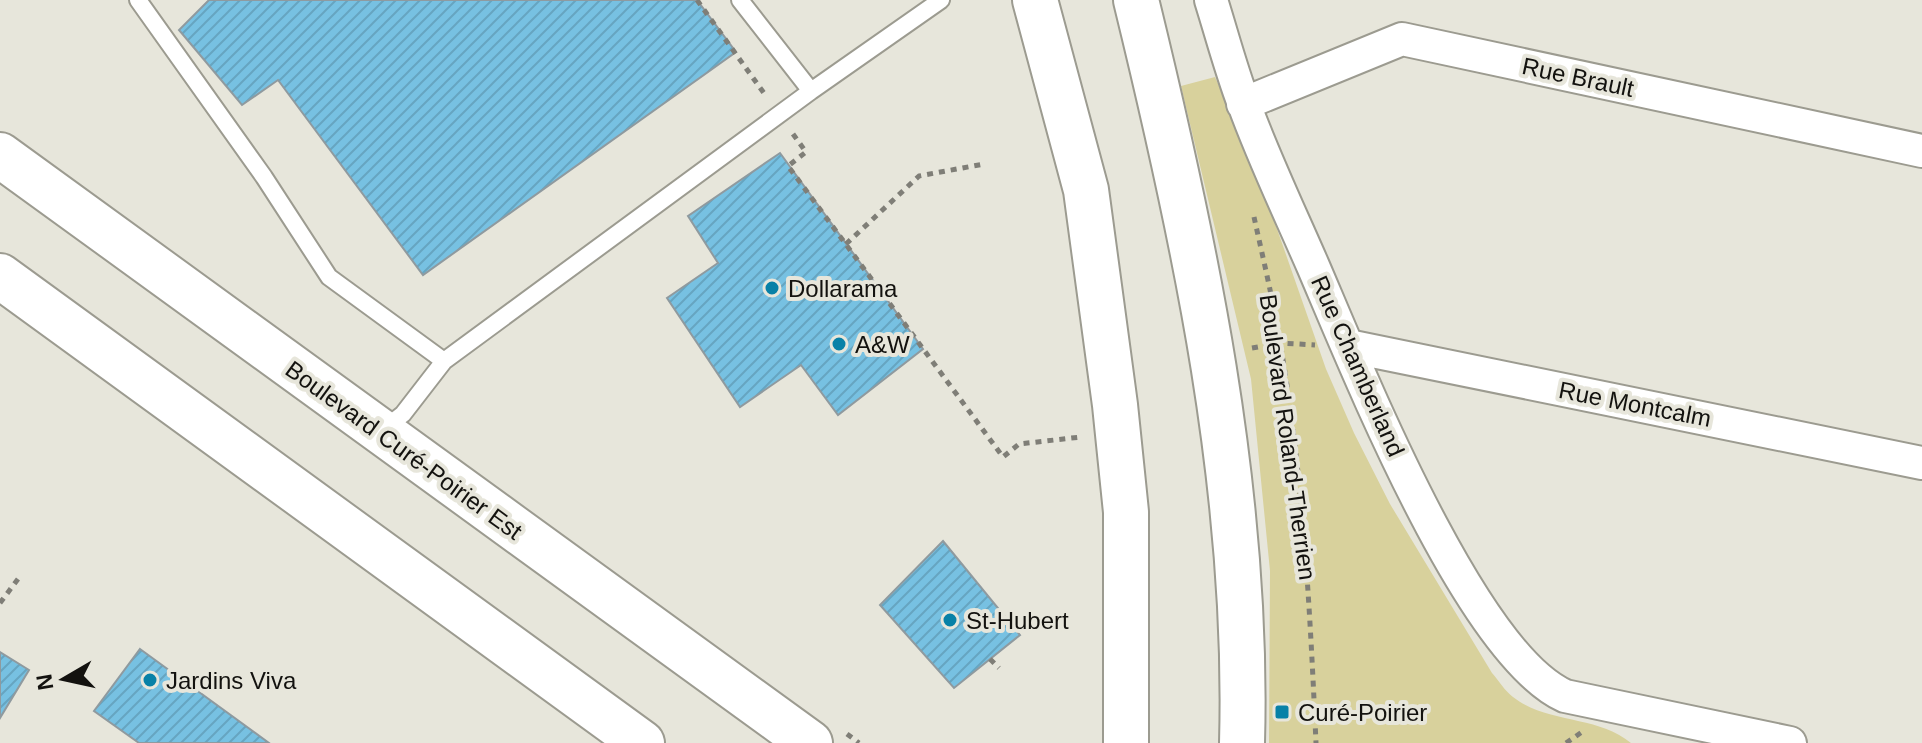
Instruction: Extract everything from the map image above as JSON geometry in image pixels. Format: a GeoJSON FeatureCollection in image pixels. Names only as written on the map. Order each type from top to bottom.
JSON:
{"type":"FeatureCollection","features":[{"type":"Feature","properties":{"kind":"main road"},"geometry":{"type":"LineString","coordinates":[[1035,0],[1086,190],[1118,437],[1126,512],[1126,743]]}},
{"type":"Feature","properties":{"kind":"main road"},"geometry":{"type":"LineString","coordinates":[[1136,0],[1184,198],[1223,444],[1245,648],[1242,743]]}},
{"type":"Feature","properties":{"kind":"main road","name":"Boulevard Curé-Poirier Est"},"geometry":{"type":"LineString","coordinates":[[0,155],[810,743]]}},
{"type":"Feature","properties":{"kind":"main road"},"geometry":{"type":"LineString","coordinates":[[0,276],[642,743]]}},
{"type":"Feature","properties":{"kind":"street","name":"Rue Chamberland"},"geometry":{"type":"LineString","coordinates":[[1211,0],[1243,104],[1428,521],[1518,661],[1547,688],[1565,696],[1790,743]]}},
{"type":"Feature","properties":{"kind":"street","name":"Rue Brault"},"geometry":{"type":"LineString","coordinates":[[1243,104],[1402,39],[1922,151]]}},
{"type":"Feature","properties":{"kind":"street","name":"Rue Montcalm"},"geometry":{"type":"LineString","coordinates":[[1348,346],[1922,463]]}},
{"type":"Feature","properties":{"kind":"lane"},"geometry":{"type":"LineString","coordinates":[[138,0],[264,177],[329,277],[444,361]]}},
{"type":"Feature","properties":{"kind":"lane"},"geometry":{"type":"LineString","coordinates":[[740,0],[811,91]]}},
{"type":"Feature","properties":{"kind":"lane"},"geometry":{"type":"LineString","coordinates":[[380,432],[403,414],[444,361],[811,91],[941,0]]}},
{"type":"Feature","properties":{"kind":"path"},"geometry":{"type":"LineString","coordinates":[[697,0],[806,152],[788,166],[1003,457],[1019,444],[1056,437],[1118,437]]}},
{"type":"Feature","properties":{"kind":"path"},"geometry":{"type":"LineString","coordinates":[[846,244],[919,176],[984,164]]}},
{"type":"Feature","properties":{"kind":"path","name":"Boulevard Roland-Therrien"},"geometry":{"type":"LineString","coordinates":[[1252,209],[1280,343],[1310,596],[1316,743]]}},
{"type":"Feature","properties":{"kind":"path"},"geometry":{"type":"LineString","coordinates":[[1252,348],[1280,343],[1348,346]]}},
{"type":"Feature","properties":{"kind":"path"},"geometry":{"type":"LineString","coordinates":[[0,603],[18,579]]}},
{"type":"Feature","properties":{"kind":"path"},"geometry":{"type":"LineString","coordinates":[[990,659],[999,668]]}},
{"type":"Feature","properties":{"kind":"shaded area"},"geometry":{"type":"Polygon","coordinates":[[[1215,77],[1255,166],[1326,369],[1354,433],[1390,504],[1492,673],[1510,695],[1527,706],[1604,728],[1631,743],[1269,743],[1270,571],[1251,379],[1181,86],[1215,77]]]}},
{"type":"Feature","properties":{"kind":"building"},"geometry":{"type":"Polygon","coordinates":[[[209,0],[697,0],[736,52],[423,275],[278,80],[242,105],[179,30],[209,0]]]}},
{"type":"Feature","properties":{"kind":"building"},"geometry":{"type":"Polygon","coordinates":[[[780,153],[923,349],[838,415],[801,365],[740,407],[667,298],[718,263],[688,216],[780,153]]]}},
{"type":"Feature","properties":{"kind":"building","name":"St-Hubert"},"geometry":{"type":"Polygon","coordinates":[[[943,541],[1020,635],[954,688],[880,605],[943,541]]]}},
{"type":"Feature","properties":{"kind":"building","name":"Jardins Viva"},"geometry":{"type":"Polygon","coordinates":[[[140,649],[269,743],[139,743],[94,711],[140,649]]]}},
{"type":"Feature","properties":{"kind":"building"},"geometry":{"type":"Polygon","coordinates":[[[0,652],[29,670],[0,718],[0,652]]]}},
{"type":"Feature","properties":{"kind":"place","name":"Dollarama"},"geometry":{"type":"Point","coordinates":[772,288]}},
{"type":"Feature","properties":{"kind":"place","name":"A&W"},"geometry":{"type":"Point","coordinates":[839,344]}},
{"type":"Feature","properties":{"kind":"place","name":"St-Hubert"},"geometry":{"type":"Point","coordinates":[950,620]}},
{"type":"Feature","properties":{"kind":"place","name":"Jardins Viva"},"geometry":{"type":"Point","coordinates":[150,680]}},
{"type":"Feature","properties":{"kind":"place","name":"Curé-Poirier"},"geometry":{"type":"Point","coordinates":[1282,712]}}]}
